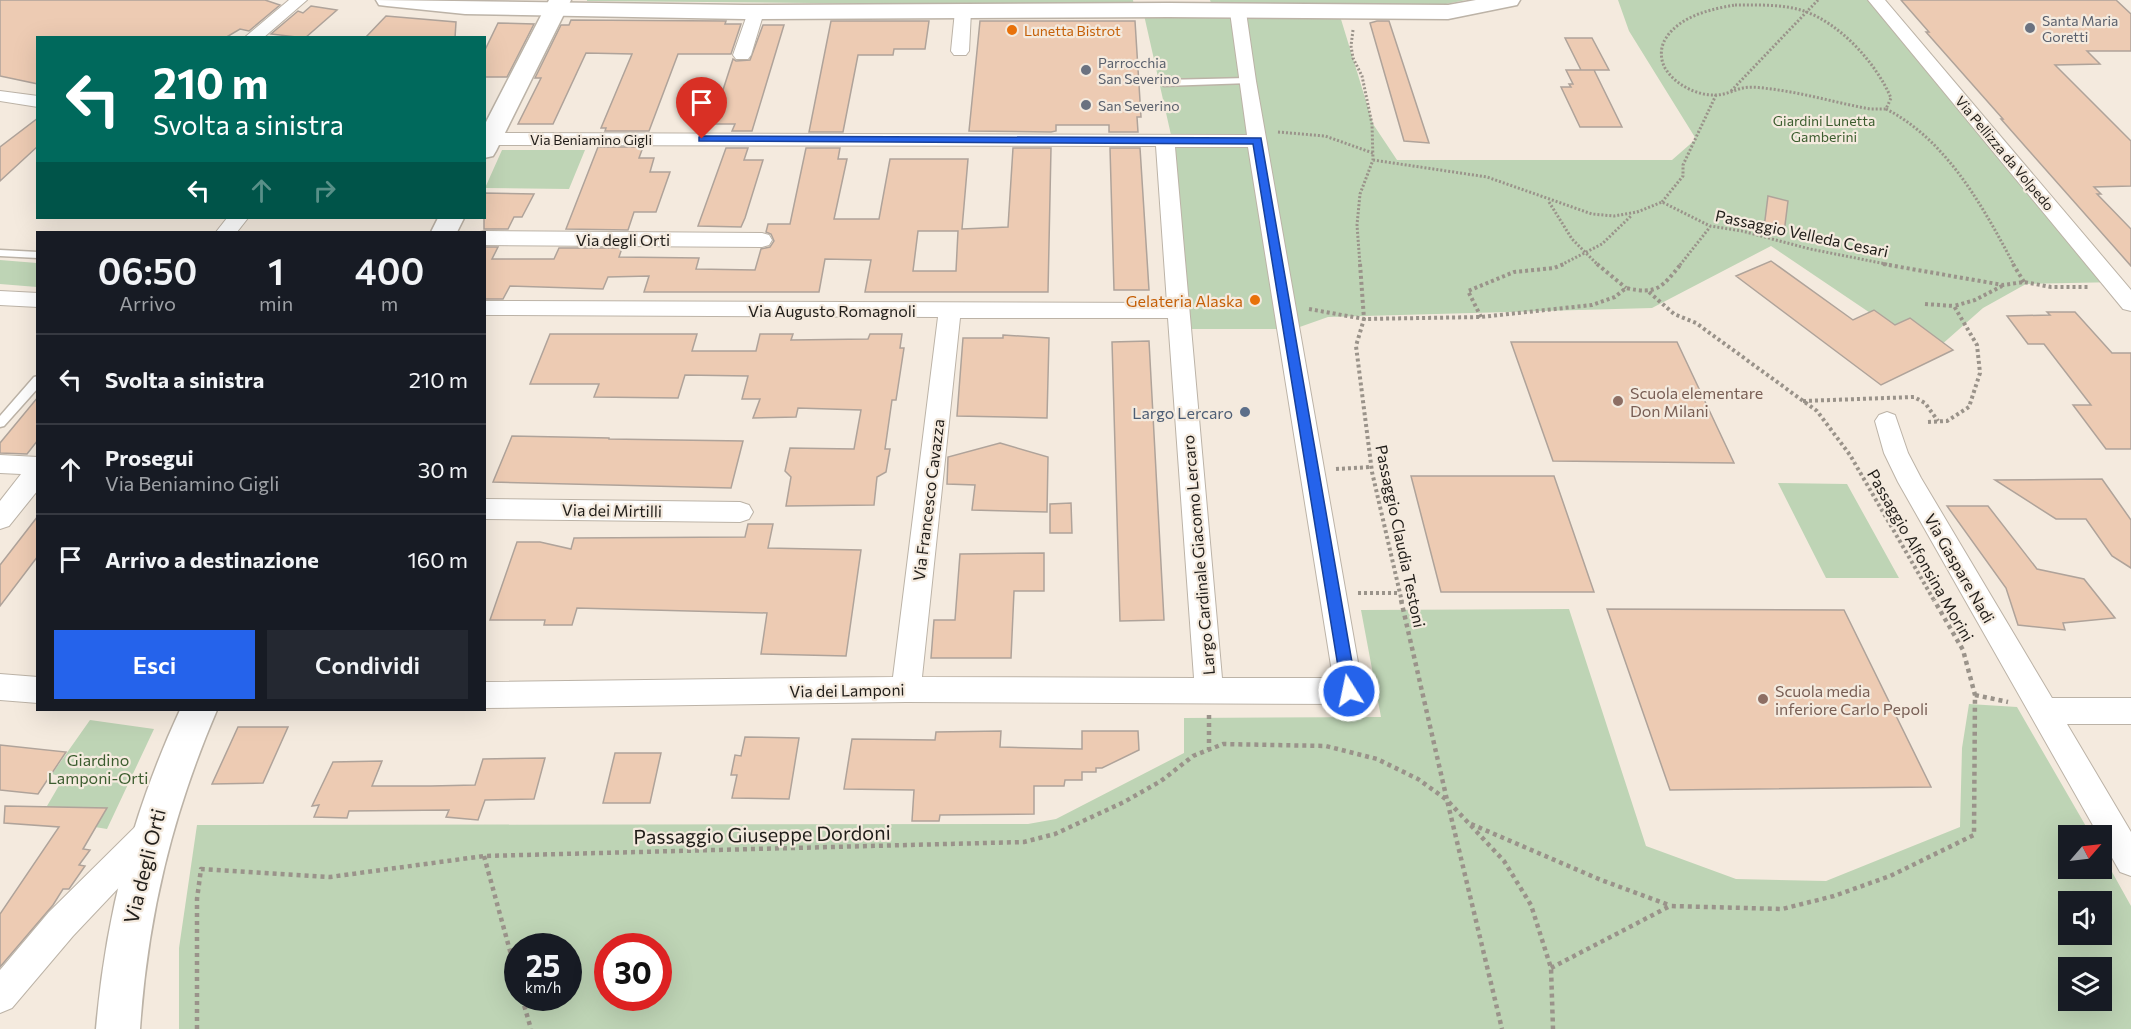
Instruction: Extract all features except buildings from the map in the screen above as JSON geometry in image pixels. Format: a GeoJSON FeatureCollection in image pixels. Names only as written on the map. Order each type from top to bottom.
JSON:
{"type":"FeatureCollection","features":[{"type":"Feature","properties":{"kind":"street"},"geometry":{"type":"LineString","coordinates":[[254,36],[299,0]]}},
{"type":"Feature","properties":{"kind":"street"},"geometry":{"type":"LineString","coordinates":[[387,0],[465,7],[558,5],[749,8],[1166,5],[1238,12],[1448,12],[1509,0]]}},
{"type":"Feature","properties":{"kind":"street","name":"Via Pellizza da Volpedo"},"geometry":{"type":"LineString","coordinates":[[1877,1],[2101,281],[2131,304]]}},
{"type":"Feature","properties":{"kind":"street"},"geometry":{"type":"LineString","coordinates":[[487,143],[558,5]]}},
{"type":"Feature","properties":{"kind":"street"},"geometry":{"type":"LineString","coordinates":[[958,7],[960,51]]}},
{"type":"Feature","properties":{"kind":"street"},"geometry":{"type":"LineString","coordinates":[[742,55],[749,8]]}},
{"type":"Feature","properties":{"kind":"street","name":"Largo Cardinale Giacomo Lercaro"},"geometry":{"type":"LineString","coordinates":[[1165,140],[1209,690],[1349,691],[1247,81],[1238,12]]}},
{"type":"Feature","properties":{"kind":"street"},"geometry":{"type":"LineString","coordinates":[[0,96],[36,102]]}},
{"type":"Feature","properties":{"kind":"street"},"geometry":{"type":"LineString","coordinates":[[1165,140],[1256,133]]}},
{"type":"Feature","properties":{"kind":"street","name":"Via Beniamino Gigli"},"geometry":{"type":"LineString","coordinates":[[487,143],[1165,140]]}},
{"type":"Feature","properties":{"kind":"street"},"geometry":{"type":"LineString","coordinates":[[227,231],[237,219]]}},
{"type":"Feature","properties":{"kind":"street","name":"Via degli Orti"},"geometry":{"type":"LineString","coordinates":[[486,238],[762,240]]}},
{"type":"Feature","properties":{"kind":"street"},"geometry":{"type":"LineString","coordinates":[[2101,281],[2131,273]]}},
{"type":"Feature","properties":{"kind":"street"},"geometry":{"type":"LineString","coordinates":[[3,301],[36,300]]}},
{"type":"Feature","properties":{"kind":"street","name":"Via Augusto Romagnoli"},"geometry":{"type":"LineString","coordinates":[[486,308],[1179,311]]}},
{"type":"Feature","properties":{"kind":"street","name":"Via Francesco Cavazza"},"geometry":{"type":"LineString","coordinates":[[906,689],[950,310]]}},
{"type":"Feature","properties":{"kind":"street","name":"Via Gaspare Nadi"},"geometry":{"type":"LineString","coordinates":[[1887,421],[1896,453],[1910,482],[2131,861]]}},
{"type":"Feature","properties":{"kind":"street"},"geometry":{"type":"LineString","coordinates":[[0,464],[36,466]]}},
{"type":"Feature","properties":{"kind":"street"},"geometry":{"type":"LineString","coordinates":[[0,519],[36,474]]}},
{"type":"Feature","properties":{"kind":"street","name":"Via dei Mirtilli"},"geometry":{"type":"LineString","coordinates":[[486,509],[740,512]]}},
{"type":"Feature","properties":{"kind":"street","name":"Via dei Lamponi"},"geometry":{"type":"LineString","coordinates":[[486,695],[906,689],[1209,690]]}},
{"type":"Feature","properties":{"kind":"street","name":"Via degli Orti"},"geometry":{"type":"LineString","coordinates":[[118,1029],[128,930],[149,834],[176,756],[198,711]]}},
{"type":"Feature","properties":{"kind":"street"},"geometry":{"type":"LineString","coordinates":[[2044,711],[2131,711]]}},
{"type":"Feature","properties":{"kind":"street"},"geometry":{"type":"LineString","coordinates":[[0,996],[61,924],[149,834]]}},
{"type":"Feature","properties":{"kind":"lane"},"geometry":{"type":"LineString","coordinates":[[1164,83],[1247,81]]}},
{"type":"Feature","properties":{"kind":"lane"},"geometry":{"type":"LineString","coordinates":[[0,252],[36,255]]}},
{"type":"Feature","properties":{"kind":"lane"},"geometry":{"type":"LineString","coordinates":[[0,423],[36,382]]}},
{"type":"Feature","properties":{"kind":"path"},"geometry":{"type":"LineString","coordinates":[[1731,92],[1818,0]]}},
{"type":"Feature","properties":{"kind":"path"},"geometry":{"type":"LineString","coordinates":[[1886,109],[1891,98],[1887,85],[1871,62],[1824,22],[1806,11],[1754,5],[1716,7],[1685,22],[1669,33],[1663,42],[1661,53],[1663,64],[1668,73],[1686,86],[1716,95],[1759,88],[1779,90],[1870,109],[1886,109],[1910,122],[1946,160],[2002,242],[2014,268],[2024,282]]}},
{"type":"Feature","properties":{"kind":"path","name":"Passaggio Claudia Testoni"},"geometry":{"type":"LineString","coordinates":[[1352,25],[1351,46],[1370,107],[1373,153],[1373,160],[1365,174],[1360,194],[1358,225],[1364,319],[1356,346],[1371,467],[1447,800],[1504,861],[1531,905],[1551,968],[1553,1029]]}},
{"type":"Feature","properties":{"kind":"path"},"geometry":{"type":"LineString","coordinates":[[1373,160],[1424,170],[1489,177],[1572,209],[1606,215],[1632,214],[1662,202],[1683,176],[1683,165],[1716,95]]}},
{"type":"Feature","properties":{"kind":"path"},"geometry":{"type":"LineString","coordinates":[[1256,133],[1271,125],[1273,132],[1324,136],[1373,153]]}},
{"type":"Feature","properties":{"kind":"path"},"geometry":{"type":"LineString","coordinates":[[1549,201],[1559,221],[1586,254],[1626,288],[1649,292],[1663,286],[1710,227]]}},
{"type":"Feature","properties":{"kind":"path","name":"Passaggio Velleda Cesari"},"geometry":{"type":"LineString","coordinates":[[1662,202],[1710,227],[1727,227],[1792,245],[2003,285],[2024,282],[2051,287],[2101,281]]}},
{"type":"Feature","properties":{"kind":"path"},"geometry":{"type":"LineString","coordinates":[[1481,316],[1468,291],[1514,272],[1554,268],[1586,254],[1602,244],[1632,214]]}},
{"type":"Feature","properties":{"kind":"path"},"geometry":{"type":"LineString","coordinates":[[1925,304],[1954,306],[1975,300],[2003,285]]}},
{"type":"Feature","properties":{"kind":"path"},"geometry":{"type":"LineString","coordinates":[[1305,308],[1364,319],[1481,316],[1592,305],[1615,297],[1626,288]]}},
{"type":"Feature","properties":{"kind":"path","name":"Passaggio Alfonsina Morini"},"geometry":{"type":"LineString","coordinates":[[1551,968],[1670,906],[1782,909],[1834,896],[1890,876],[1974,835],[1975,695],[1963,650],[1850,455],[1818,411],[1696,323],[1674,314],[1649,292]]}},
{"type":"Feature","properties":{"kind":"path"},"geometry":{"type":"LineString","coordinates":[[1928,422],[1947,421],[1969,407],[1980,373],[1977,345],[1954,306]]}},
{"type":"Feature","properties":{"kind":"path"},"geometry":{"type":"LineString","coordinates":[[1312,469],[1371,467]]}},
{"type":"Feature","properties":{"kind":"path"},"geometry":{"type":"LineString","coordinates":[[1333,593],[1400,593]]}},
{"type":"Feature","properties":{"kind":"path"},"geometry":{"type":"LineString","coordinates":[[1209,690],[1209,750]]}},
{"type":"Feature","properties":{"kind":"path","name":"Passaggio Giuseppe Dordoni"},"geometry":{"type":"LineString","coordinates":[[197,1029],[197,899],[201,869],[330,877],[483,856],[1024,842],[1056,834],[1124,802],[1161,781],[1193,756],[1223,744],[1326,746],[1377,759],[1418,779],[1447,800]]}},
{"type":"Feature","properties":{"kind":"path"},"geometry":{"type":"LineString","coordinates":[[1447,800],[1502,1029]]}},
{"type":"Feature","properties":{"kind":"path"},"geometry":{"type":"LineString","coordinates":[[1467,823],[1601,880],[1670,906]]}},
{"type":"Feature","properties":{"kind":"path"},"geometry":{"type":"LineString","coordinates":[[483,856],[505,933]]}},
{"type":"Feature","properties":{"kind":"path"},"geometry":{"type":"LineString","coordinates":[[526,1011],[531,1029]]}},
{"type":"Feature","properties":{"kind":"green space"},"geometry":{"type":"Polygon","coordinates":[[[1133,0],[1134,6],[587,1],[1133,0]]]}},
{"type":"Feature","properties":{"kind":"green space"},"geometry":{"type":"Polygon","coordinates":[[[1210,0],[1466,0],[1431,7],[1212,6],[1210,0]]]}},
{"type":"Feature","properties":{"kind":"green space","name":"Giardini Lunetta Gamberini"},"geometry":{"type":"Polygon","coordinates":[[[1618,0],[1883,0],[2120,282],[2026,284],[1983,308],[1931,354],[1771,246],[1652,308],[1328,317],[1294,329],[1187,329],[1171,135],[1144,15],[1340,16],[1373,124],[1397,160],[1672,160],[1696,139],[1629,31],[1618,0]]]}},
{"type":"Feature","properties":{"kind":"green space"},"geometry":{"type":"Polygon","coordinates":[[[502,150],[585,150],[569,189],[486,188],[502,150]]]}},
{"type":"Feature","properties":{"kind":"green space"},"geometry":{"type":"Polygon","coordinates":[[[0,260],[36,263],[36,287],[0,284],[0,260]]]}},
{"type":"Feature","properties":{"kind":"green space"},"geometry":{"type":"Polygon","coordinates":[[[1778,483],[1847,484],[1899,578],[1826,578],[1778,483]]]}},
{"type":"Feature","properties":{"kind":"green space"},"geometry":{"type":"Polygon","coordinates":[[[1569,609],[1646,846],[1736,879],[1826,881],[1960,827],[1962,748],[1969,704],[2017,707],[2085,825],[2058,825],[2058,879],[2112,879],[2112,872],[2131,906],[2131,1029],[179,1029],[179,948],[197,825],[1028,824],[1056,819],[1184,753],[1184,718],[1381,717],[1361,610],[1569,609]]]}},
{"type":"Feature","properties":{"kind":"green space","name":"Giardino Lamponi-Orti"},"geometry":{"type":"Polygon","coordinates":[[[90,720],[154,729],[107,829],[40,818],[64,777],[52,774],[90,720]]]}},
{"type":"Feature","properties":{"kind":"place","name":"Santa Maria Goretti"},"geometry":{"type":"Point","coordinates":[2030,28]}},
{"type":"Feature","properties":{"kind":"place","name":"Lunetta Bistrot"},"geometry":{"type":"Point","coordinates":[1012,30]}},
{"type":"Feature","properties":{"kind":"place","name":"Parrocchia San Severino"},"geometry":{"type":"Point","coordinates":[1086,70]}},
{"type":"Feature","properties":{"kind":"place","name":"San Severino"},"geometry":{"type":"Point","coordinates":[1086,105]}},
{"type":"Feature","properties":{"kind":"place","name":"Gelateria Alaska"},"geometry":{"type":"Point","coordinates":[1255,300]}},
{"type":"Feature","properties":{"kind":"place","name":"Scuola elementare Don Milani"},"geometry":{"type":"Point","coordinates":[1618,401]}},
{"type":"Feature","properties":{"kind":"place","name":"Largo Lercaro"},"geometry":{"type":"Point","coordinates":[1245,412]}},
{"type":"Feature","properties":{"kind":"place","name":"Scuola media inferiore Carlo Pepoli"},"geometry":{"type":"Point","coordinates":[1763,699]}},
{"type":"Feature","properties":{"kind":"route"},"geometry":{"type":"LineString","coordinates":[[702,139],[1257,141],[1349,691]]}}]}
